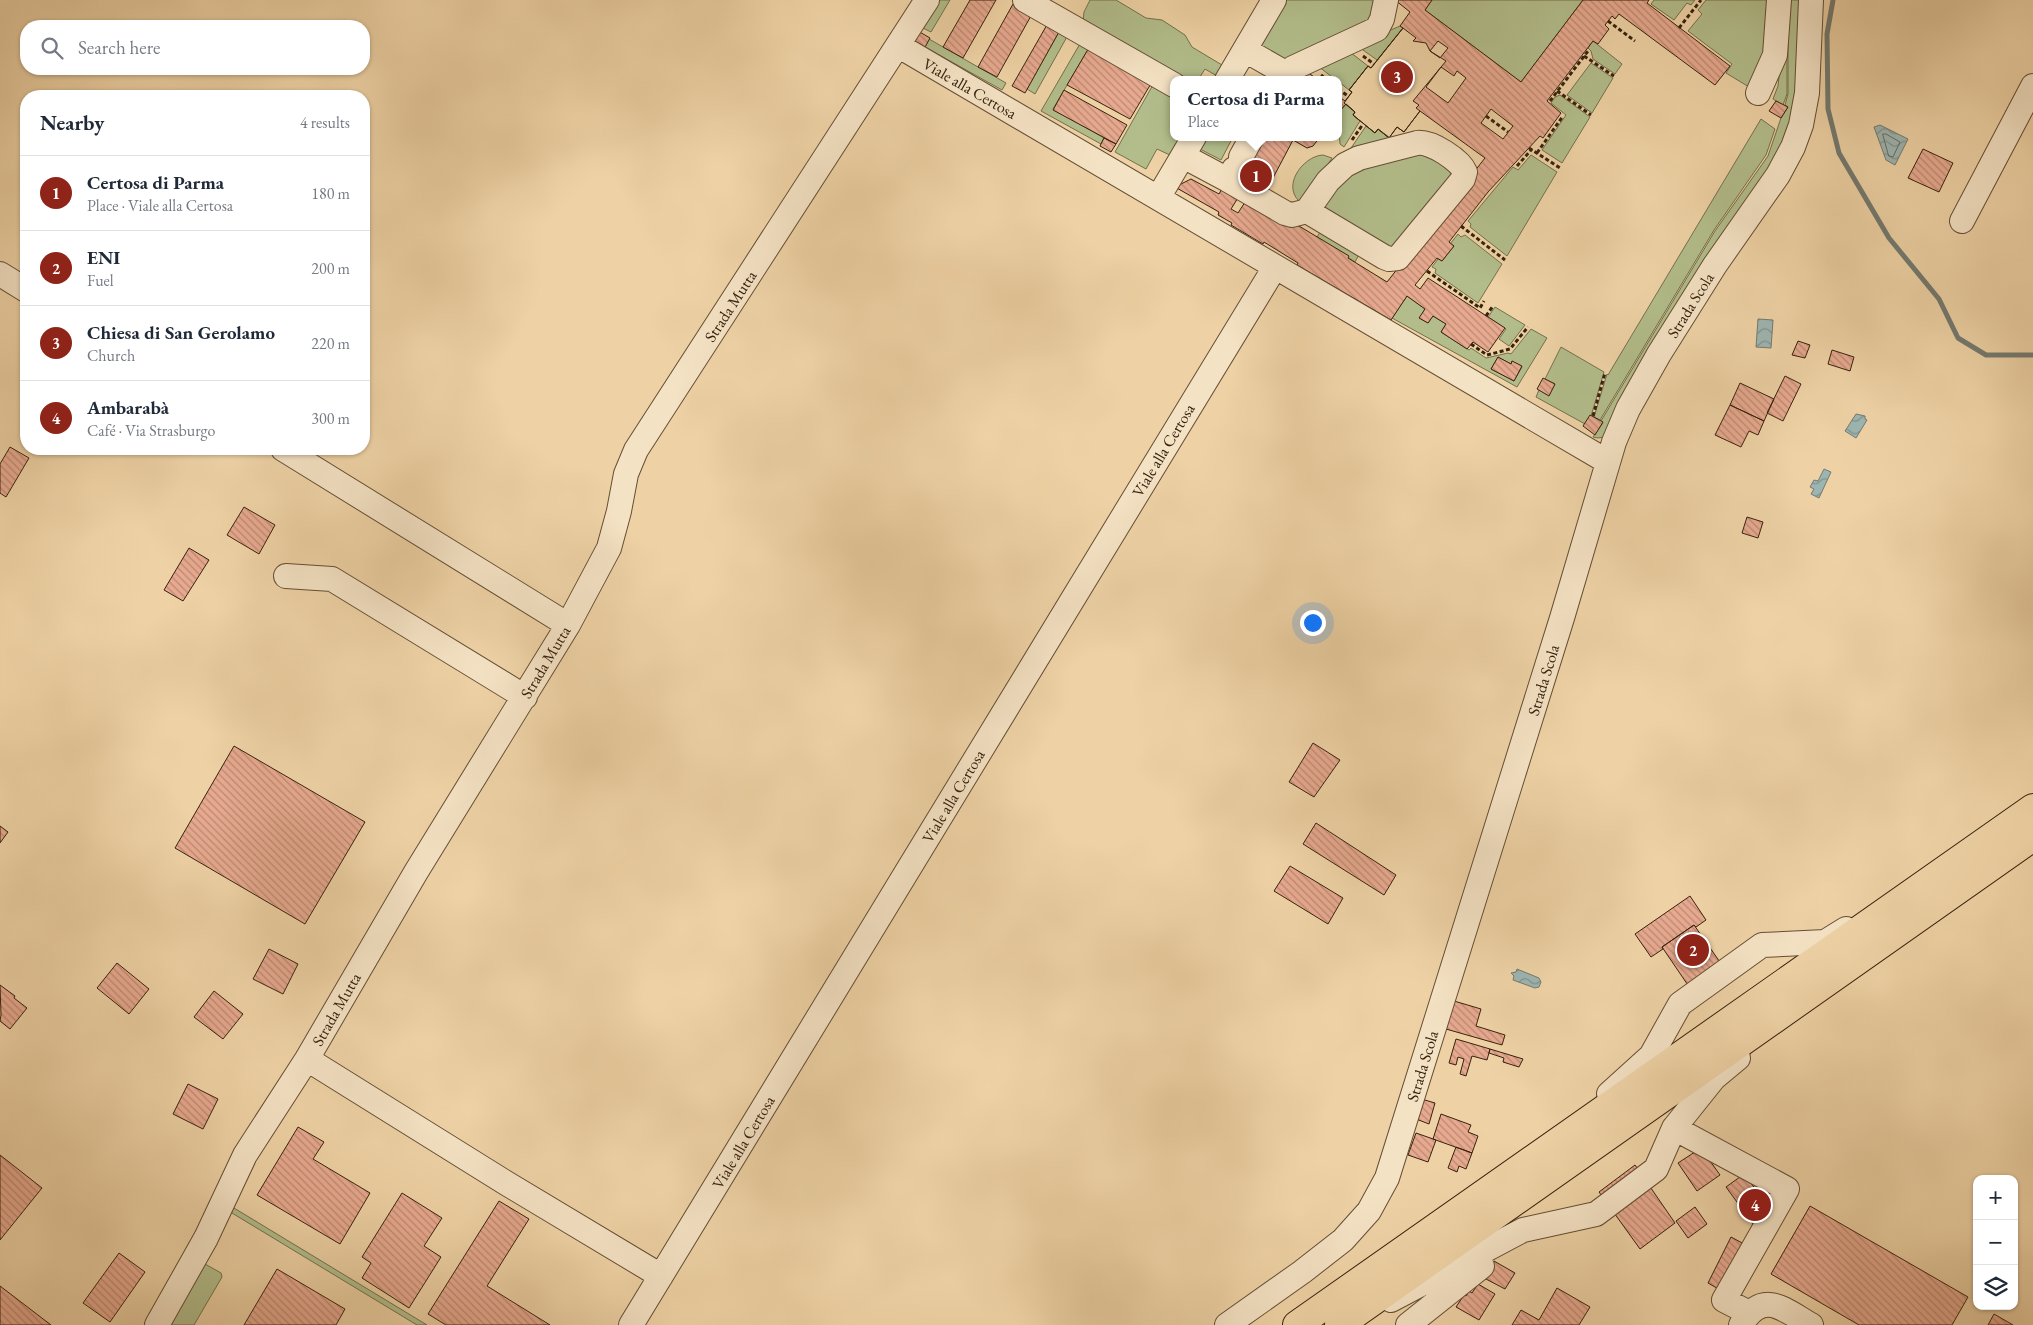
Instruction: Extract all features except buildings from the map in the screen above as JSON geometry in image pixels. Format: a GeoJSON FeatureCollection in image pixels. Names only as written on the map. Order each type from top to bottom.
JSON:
{"type":"FeatureCollection","features":[{"type":"Feature","properties":{"kind":"highway"},"geometry":{"type":"LineString","coordinates":[[1298,1325],[2033,808]]}},
{"type":"Feature","properties":{"kind":"highway"},"geometry":{"type":"LineString","coordinates":[[1339,1325],[2033,838]]}},
{"type":"Feature","properties":{"kind":"street","name":"Strada Mutta"},"geometry":{"type":"LineString","coordinates":[[157,1325],[206,1238],[245,1155],[307,1059],[416,872],[568,625],[609,548],[626,474],[636,450],[927,0]]}},
{"type":"Feature","properties":{"kind":"street"},"geometry":{"type":"LineString","coordinates":[[1025,0],[1170,83]]}},
{"type":"Feature","properties":{"kind":"street"},"geometry":{"type":"LineString","coordinates":[[1229,76],[1274,0]]}},
{"type":"Feature","properties":{"kind":"street"},"geometry":{"type":"LineString","coordinates":[[1286,76],[1293,68],[1377,29],[1382,19],[1386,0]]}},
{"type":"Feature","properties":{"kind":"street"},"geometry":{"type":"LineString","coordinates":[[1758,93],[1775,55],[1779,0]]}},
{"type":"Feature","properties":{"kind":"street","name":"Strada Scola"},"geometry":{"type":"LineString","coordinates":[[1227,1325],[1302,1272],[1343,1240],[1369,1211],[1387,1178],[1562,618],[1608,462],[1628,409],[1650,370],[1715,265],[1778,175],[1793,147],[1807,93],[1811,0]]}},
{"type":"Feature","properties":{"kind":"street","name":"Viale alla Certosa"},"geometry":{"type":"LineString","coordinates":[[899,46],[1608,462]]}},
{"type":"Feature","properties":{"kind":"street"},"geometry":{"type":"LineString","coordinates":[[1245,50],[1284,76]]}},
{"type":"Feature","properties":{"kind":"street"},"geometry":{"type":"LineString","coordinates":[[1962,221],[2033,86]]}},
{"type":"Feature","properties":{"kind":"street"},"geometry":{"type":"LineString","coordinates":[[1158,198],[1188,146],[1239,161],[1287,214],[1294,215],[1307,211],[1328,181],[1345,165],[1358,158],[1417,143],[1432,145],[1462,167],[1465,172],[1463,179],[1402,256],[1394,259],[1384,257],[1307,211]]}},
{"type":"Feature","properties":{"kind":"street","name":"Viale alla Certosa"},"geometry":{"type":"LineString","coordinates":[[631,1325],[1275,267]]}},
{"type":"Feature","properties":{"kind":"street"},"geometry":{"type":"LineString","coordinates":[[0,274],[20,286]]}},
{"type":"Feature","properties":{"kind":"street"},"geometry":{"type":"LineString","coordinates":[[293,455],[568,625]]}},
{"type":"Feature","properties":{"kind":"street"},"geometry":{"type":"LineString","coordinates":[[286,576],[332,580],[525,697]]}},
{"type":"Feature","properties":{"kind":"street"},"geometry":{"type":"LineString","coordinates":[[1525,1165],[1651,1056],[1680,1004],[1762,945],[1825,942],[1970,852]]}},
{"type":"Feature","properties":{"kind":"street"},"geometry":{"type":"LineString","coordinates":[[1345,1325],[1523,1230],[1596,1214],[1656,1169],[1674,1128],[1714,1078],[1835,976]]}},
{"type":"Feature","properties":{"kind":"street"},"geometry":{"type":"LineString","coordinates":[[307,1059],[506,1183],[661,1276]]}},
{"type":"Feature","properties":{"kind":"street"},"geometry":{"type":"LineString","coordinates":[[1674,1128],[1787,1189],[1724,1300],[1745,1319],[1760,1306],[1776,1304],[1811,1325]]}},
{"type":"Feature","properties":{"kind":"street"},"geometry":{"type":"LineString","coordinates":[[1408,1325],[1482,1266]]}},
{"type":"Feature","properties":{"kind":"path"},"geometry":{"type":"LineString","coordinates":[[1679,28],[1701,0]]}},
{"type":"Feature","properties":{"kind":"path"},"geometry":{"type":"LineString","coordinates":[[1608,21],[1635,41]]}},
{"type":"Feature","properties":{"kind":"path"},"geometry":{"type":"LineString","coordinates":[[1550,101],[1588,51]]}},
{"type":"Feature","properties":{"kind":"path"},"geometry":{"type":"LineString","coordinates":[[1583,56],[1614,76]]}},
{"type":"Feature","properties":{"kind":"path"},"geometry":{"type":"LineString","coordinates":[[1557,90],[1591,115]]}},
{"type":"Feature","properties":{"kind":"path"},"geometry":{"type":"LineString","coordinates":[[1342,92],[1348,96]]}},
{"type":"Feature","properties":{"kind":"path"},"geometry":{"type":"LineString","coordinates":[[1486,116],[1508,132]]}},
{"type":"Feature","properties":{"kind":"path"},"geometry":{"type":"LineString","coordinates":[[1537,153],[1563,116]]}},
{"type":"Feature","properties":{"kind":"path"},"geometry":{"type":"LineString","coordinates":[[1517,166],[1531,148],[1560,168]]}},
{"type":"Feature","properties":{"kind":"path"},"geometry":{"type":"LineString","coordinates":[[1461,226],[1504,260]]}},
{"type":"Feature","properties":{"kind":"path"},"geometry":{"type":"LineString","coordinates":[[1427,271],[1480,308],[1484,301]]}},
{"type":"Feature","properties":{"kind":"path"},"geometry":{"type":"LineString","coordinates":[[1486,316],[1492,306]]}},
{"type":"Feature","properties":{"kind":"path"},"geometry":{"type":"LineString","coordinates":[[1471,344],[1487,355],[1510,349],[1528,327]]}},
{"type":"Feature","properties":{"kind":"path"},"geometry":{"type":"LineString","coordinates":[[1593,416],[1605,373]]}},
{"type":"Feature","properties":{"kind":"green space"},"geometry":{"type":"Polygon","coordinates":[[[940,0],[950,0],[931,32],[923,28],[940,0]]]}},
{"type":"Feature","properties":{"kind":"green space"},"geometry":{"type":"Polygon","coordinates":[[[1090,0],[1116,0],[1146,18],[1162,20],[1185,35],[1192,47],[1227,68],[1217,76],[1205,69],[1201,76],[1175,76],[1083,22],[1084,12],[1090,0]]]}},
{"type":"Feature","properties":{"kind":"green space"},"geometry":{"type":"Polygon","coordinates":[[[1282,0],[1381,0],[1378,16],[1284,60],[1255,45],[1282,0]]]}},
{"type":"Feature","properties":{"kind":"green space"},"geometry":{"type":"Polygon","coordinates":[[[1432,0],[1583,0],[1521,82],[1425,10],[1432,0]]]}},
{"type":"Feature","properties":{"kind":"green space"},"geometry":{"type":"Polygon","coordinates":[[[1654,0],[1695,0],[1691,5],[1687,3],[1674,20],[1651,4],[1654,0]]]}},
{"type":"Feature","properties":{"kind":"green space"},"geometry":{"type":"Polygon","coordinates":[[[1706,0],[1774,0],[1773,27],[1754,90],[1726,73],[1732,64],[1688,31],[1702,14],[1698,10],[1706,0]]]}},
{"type":"Feature","properties":{"kind":"green space"},"geometry":{"type":"Polygon","coordinates":[[[1787,0],[1787,94],[1783,105],[1773,99],[1778,86],[1787,0]]]}},
{"type":"Feature","properties":{"kind":"green space"},"geometry":{"type":"Polygon","coordinates":[[[1788,0],[1804,0],[1795,126],[1604,437],[1593,437],[1715,231],[1768,156],[1781,118],[1788,107],[1785,105],[1788,94],[1788,0]]]}},
{"type":"Feature","properties":{"kind":"green space"},"geometry":{"type":"Polygon","coordinates":[[[1400,26],[1403,28],[1377,60],[1356,45],[1400,26]]]}},
{"type":"Feature","properties":{"kind":"green space"},"geometry":{"type":"Polygon","coordinates":[[[1060,30],[1068,35],[1035,94],[1027,89],[1060,30]]]}},
{"type":"Feature","properties":{"kind":"green space"},"geometry":{"type":"Polygon","coordinates":[[[929,39],[1006,83],[1002,90],[925,47],[929,39]]]}},
{"type":"Feature","properties":{"kind":"green space"},"geometry":{"type":"Polygon","coordinates":[[[1593,41],[1622,64],[1615,74],[1593,59],[1588,48],[1593,41]]]}},
{"type":"Feature","properties":{"kind":"green space"},"geometry":{"type":"Polygon","coordinates":[[[1081,42],[1090,46],[1053,109],[1104,138],[1101,144],[1041,111],[1081,42]]]}},
{"type":"Feature","properties":{"kind":"green space"},"geometry":{"type":"Polygon","coordinates":[[[1346,49],[1368,66],[1349,90],[1342,84],[1342,76],[1331,76],[1314,63],[1346,49]]]}},
{"type":"Feature","properties":{"kind":"green space"},"geometry":{"type":"Polygon","coordinates":[[[1591,63],[1613,78],[1592,113],[1567,95],[1591,63]]]}},
{"type":"Feature","properties":{"kind":"green space"},"geometry":{"type":"Polygon","coordinates":[[[1154,83],[1170,93],[1170,141],[1180,141],[1172,156],[1157,149],[1146,169],[1115,152],[1154,83]]]}},
{"type":"Feature","properties":{"kind":"green space"},"geometry":{"type":"Polygon","coordinates":[[[1560,95],[1590,117],[1562,163],[1542,150],[1566,115],[1551,103],[1555,97],[1560,95]]]}},
{"type":"Feature","properties":{"kind":"green space"},"geometry":{"type":"Polygon","coordinates":[[[1346,104],[1355,112],[1353,115],[1360,121],[1344,147],[1340,144],[1340,141],[1342,141],[1342,108],[1346,104]]]}},
{"type":"Feature","properties":{"kind":"green space"},"geometry":{"type":"Polygon","coordinates":[[[1761,119],[1775,129],[1766,155],[1714,230],[1600,420],[1594,417],[1607,374],[1761,119]]]}},
{"type":"Feature","properties":{"kind":"green space"},"geometry":{"type":"Polygon","coordinates":[[[1366,126],[1375,133],[1378,129],[1389,137],[1384,143],[1349,151],[1366,126]]]}},
{"type":"Feature","properties":{"kind":"green space"},"geometry":{"type":"Polygon","coordinates":[[[1201,141],[1231,141],[1221,160],[1200,149],[1201,141]]]}},
{"type":"Feature","properties":{"kind":"green space"},"geometry":{"type":"Polygon","coordinates":[[[1423,150],[1458,175],[1398,252],[1317,212],[1349,173],[1423,150]]]}},
{"type":"Feature","properties":{"kind":"green space"},"geometry":{"type":"Polygon","coordinates":[[[1323,155],[1332,158],[1303,204],[1296,198],[1293,190],[1296,174],[1308,161],[1323,155]]]}},
{"type":"Feature","properties":{"kind":"green space"},"geometry":{"type":"Polygon","coordinates":[[[1531,155],[1557,172],[1507,256],[1470,227],[1471,224],[1468,221],[1513,167],[1518,170],[1531,155]]]}},
{"type":"Feature","properties":{"kind":"green space"},"geometry":{"type":"Polygon","coordinates":[[[1324,226],[1362,249],[1355,262],[1317,237],[1324,226]]]}},
{"type":"Feature","properties":{"kind":"green space"},"geometry":{"type":"Polygon","coordinates":[[[1458,234],[1461,237],[1465,235],[1502,264],[1478,303],[1435,273],[1436,269],[1432,267],[1438,259],[1442,261],[1454,246],[1450,244],[1458,234]]]}},
{"type":"Feature","properties":{"kind":"green space"},"geometry":{"type":"Polygon","coordinates":[[[1407,296],[1425,309],[1420,318],[1428,323],[1433,316],[1446,324],[1441,332],[1469,350],[1471,348],[1486,358],[1511,354],[1531,329],[1547,338],[1517,387],[1392,318],[1407,296]],[[1498,357],[1491,369],[1514,381],[1522,367],[1512,361],[1511,364],[1498,357]]]}},
{"type":"Feature","properties":{"kind":"green space"},"geometry":{"type":"Polygon","coordinates":[[[1495,307],[1525,325],[1509,346],[1499,339],[1506,329],[1488,317],[1495,307]]]}},
{"type":"Feature","properties":{"kind":"green space"},"geometry":{"type":"Polygon","coordinates":[[[1561,347],[1604,372],[1591,416],[1585,424],[1536,397],[1539,390],[1549,395],[1555,384],[1545,379],[1561,347]]]}},
{"type":"Feature","properties":{"kind":"green space"},"geometry":{"type":"Polygon","coordinates":[[[229,1205],[427,1325],[417,1325],[227,1210],[229,1205]]]}},
{"type":"Feature","properties":{"kind":"green space"},"geometry":{"type":"Polygon","coordinates":[[[205,1264],[221,1273],[222,1277],[194,1325],[165,1325],[198,1265],[203,1268],[205,1264]]]}},
{"type":"Feature","properties":{"kind":"water"},"geometry":{"type":"Polygon","coordinates":[[[1880,125],[1908,139],[1895,165],[1886,160],[1874,127],[1880,125]]]}},
{"type":"Feature","properties":{"kind":"water"},"geometry":{"type":"Polygon","coordinates":[[[1758,319],[1773,320],[1771,348],[1756,347],[1758,319]]]}},
{"type":"Feature","properties":{"kind":"water"},"geometry":{"type":"Polygon","coordinates":[[[1856,414],[1865,416],[1867,420],[1856,438],[1845,431],[1856,414]]]}},
{"type":"Feature","properties":{"kind":"water"},"geometry":{"type":"Polygon","coordinates":[[[1824,469],[1831,472],[1819,498],[1811,494],[1814,489],[1810,487],[1814,480],[1818,481],[1824,469]]]}},
{"type":"Feature","properties":{"kind":"water"},"geometry":{"type":"Polygon","coordinates":[[[1517,969],[1539,978],[1541,982],[1539,987],[1535,988],[1513,980],[1514,976],[1511,973],[1516,972],[1517,969]]]}},
{"type":"Feature","properties":{"kind":"waterway"},"geometry":{"type":"LineString","coordinates":[[1833,0],[1827,34],[1828,109],[1839,153],[1889,238],[1939,299],[1958,338],[1986,355],[2033,355]]}},
{"type":"Feature","properties":{"kind":"place","name":"Chiesa di San Gerolamo"},"geometry":{"type":"Point","coordinates":[1397,77]}},
{"type":"Feature","properties":{"kind":"place","name":"Certosa di Parma"},"geometry":{"type":"Point","coordinates":[1256,176]}},
{"type":"Feature","properties":{"kind":"place","name":"ENI"},"geometry":{"type":"Point","coordinates":[1693,950]}},
{"type":"Feature","properties":{"kind":"place","name":"Ambarabà"},"geometry":{"type":"Point","coordinates":[1755,1205]}}]}
